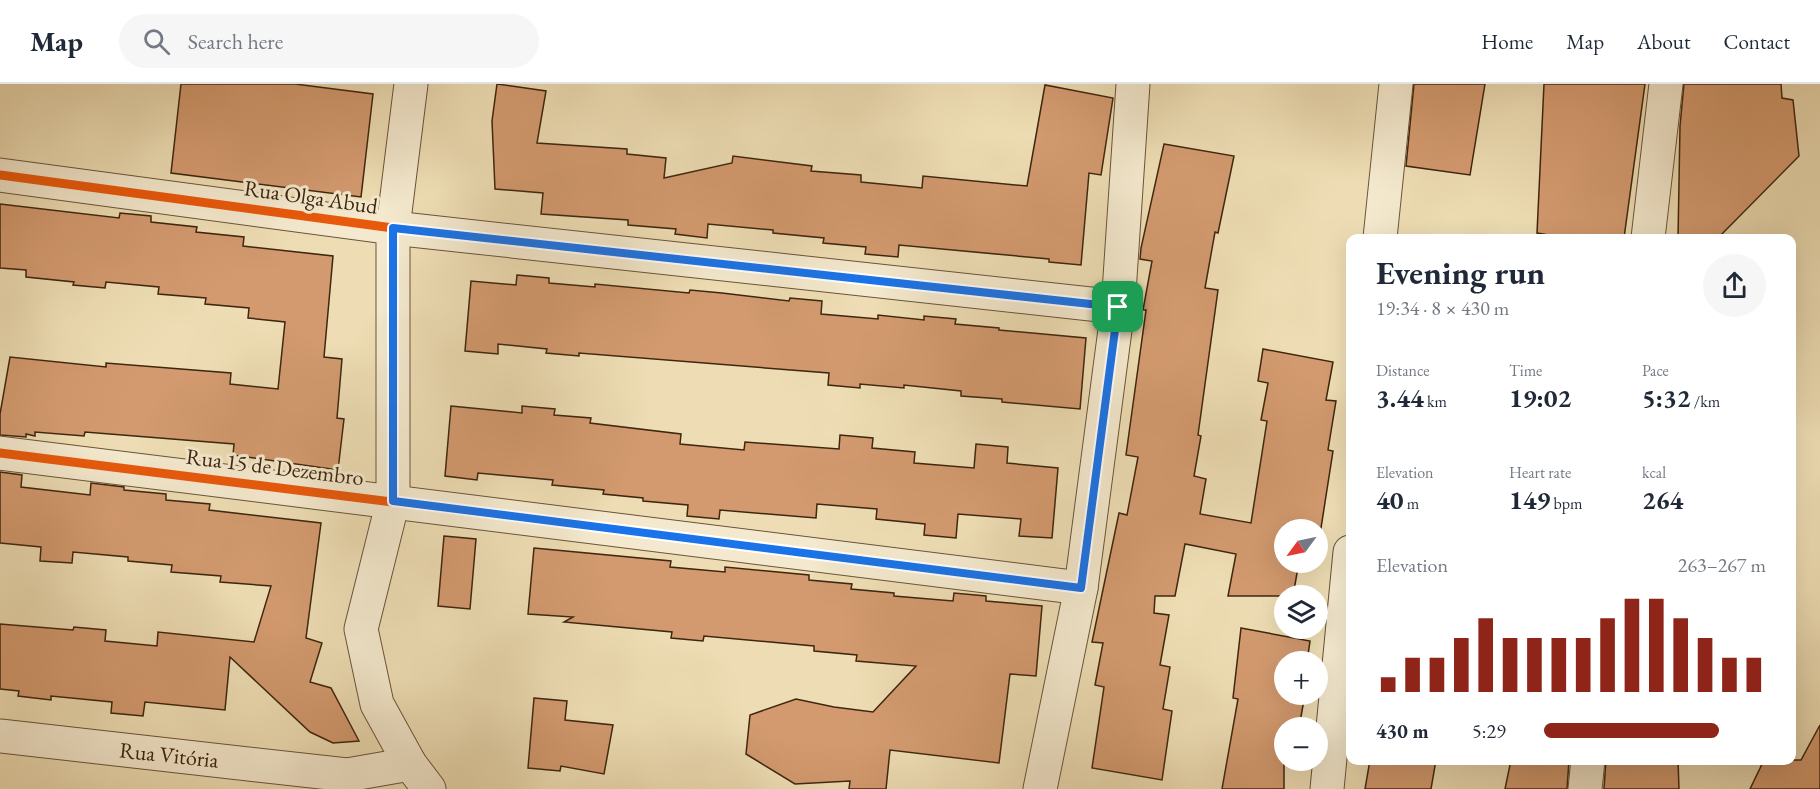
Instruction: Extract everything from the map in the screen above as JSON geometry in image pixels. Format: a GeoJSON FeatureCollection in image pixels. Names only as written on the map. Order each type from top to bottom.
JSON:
{"type":"FeatureCollection","features":[{"type":"Feature","properties":{"kind":"street"},"geometry":{"type":"LineString","coordinates":[[411,84],[393,228],[393,501],[361,629],[377,704],[419,777]]}},
{"type":"Feature","properties":{"kind":"street"},"geometry":{"type":"LineString","coordinates":[[1040,789],[1081,588],[1118,307],[1133,84]]}},
{"type":"Feature","properties":{"kind":"street"},"geometry":{"type":"LineString","coordinates":[[1380,234],[1396,84]]}},
{"type":"Feature","properties":{"kind":"street"},"geometry":{"type":"LineString","coordinates":[[1648,234],[1666,84]]}},
{"type":"Feature","properties":{"kind":"street","name":"Rua Olga Abud"},"geometry":{"type":"LineString","coordinates":[[0,175],[393,228],[1118,307]]}},
{"type":"Feature","properties":{"kind":"street","name":"Rua 15 de Dezembro"},"geometry":{"type":"LineString","coordinates":[[0,453],[1081,588]]}},
{"type":"Feature","properties":{"kind":"street"},"geometry":{"type":"LineString","coordinates":[[1327,789],[1346,593]]}},
{"type":"Feature","properties":{"kind":"street","name":"Rua Vitória"},"geometry":{"type":"LineString","coordinates":[[0,736],[346,775],[419,777]]}},
{"type":"Feature","properties":{"kind":"street"},"geometry":{"type":"LineString","coordinates":[[1585,789],[1587,765]]}},
{"type":"Feature","properties":{"kind":"building"},"geometry":{"type":"Polygon","coordinates":[[[181,84],[295,84],[373,94],[361,197],[171,173],[181,84]]]}},
{"type":"Feature","properties":{"kind":"building"},"geometry":{"type":"Polygon","coordinates":[[[497,84],[546,91],[537,143],[627,149],[627,154],[666,158],[664,178],[732,163],[733,156],[812,166],[811,171],[861,175],[861,182],[922,188],[923,176],[1027,186],[1045,85],[1113,98],[1101,175],[1089,173],[1081,265],[1049,262],[1049,259],[899,245],[898,257],[865,254],[866,247],[823,243],[824,238],[773,233],[773,230],[708,224],[707,238],[675,234],[676,229],[628,225],[628,220],[541,214],[543,193],[495,189],[492,121],[497,84]]]}},
{"type":"Feature","properties":{"kind":"building"},"geometry":{"type":"Polygon","coordinates":[[[1414,84],[1485,84],[1470,175],[1406,166],[1414,84]]]}},
{"type":"Feature","properties":{"kind":"building"},"geometry":{"type":"Polygon","coordinates":[[[1544,84],[1645,84],[1625,234],[1537,233],[1544,84]]]}},
{"type":"Feature","properties":{"kind":"building"},"geometry":{"type":"Polygon","coordinates":[[[1684,84],[1781,84],[1782,98],[1793,100],[1799,156],[1722,234],[1678,234],[1680,126],[1684,84]]]}},
{"type":"Feature","properties":{"kind":"building"},"geometry":{"type":"Polygon","coordinates":[[[1164,144],[1234,156],[1218,233],[1215,232],[1205,288],[1218,290],[1198,435],[1201,436],[1194,476],[1206,479],[1200,514],[1251,523],[1267,421],[1261,420],[1268,383],[1258,381],[1263,349],[1333,362],[1326,400],[1336,401],[1328,450],[1333,451],[1322,519],[1274,519],[1274,573],[1297,573],[1295,585],[1274,585],[1274,596],[1228,596],[1236,554],[1185,544],[1175,596],[1155,596],[1154,613],[1169,615],[1160,665],[1170,667],[1163,709],[1172,711],[1162,780],[1092,768],[1104,687],[1095,685],[1103,643],[1092,642],[1119,513],[1127,515],[1138,457],[1126,455],[1146,310],[1143,310],[1152,261],[1140,259],[1164,144]]]}},
{"type":"Feature","properties":{"kind":"building"},"geometry":{"type":"Polygon","coordinates":[[[0,204],[119,218],[120,213],[151,216],[151,222],[197,227],[196,232],[244,237],[243,246],[333,256],[324,357],[342,359],[337,418],[344,419],[338,470],[233,455],[234,444],[85,432],[84,436],[35,432],[35,436],[26,434],[26,437],[0,435],[0,414],[10,357],[106,367],[106,363],[231,373],[230,384],[278,389],[285,322],[248,318],[249,308],[205,304],[206,298],[158,294],[159,287],[106,282],[105,288],[73,285],[74,282],[26,277],[26,270],[0,268],[0,204]]]}},
{"type":"Feature","properties":{"kind":"building"},"geometry":{"type":"Polygon","coordinates":[[[517,275],[549,278],[549,283],[595,287],[595,284],[689,293],[690,290],[789,301],[790,298],[822,301],[821,314],[878,319],[878,315],[924,320],[924,316],[956,319],[955,324],[999,328],[999,330],[1086,338],[1080,409],[1002,402],[1002,399],[961,396],[961,391],[904,385],[904,388],[860,384],[860,388],[828,385],[829,373],[579,353],[579,356],[546,353],[547,349],[498,344],[498,354],[465,351],[471,281],[516,285],[517,275]]]}},
{"type":"Feature","properties":{"kind":"building"},"geometry":{"type":"Polygon","coordinates":[[[451,406],[522,413],[522,406],[555,409],[554,415],[591,418],[590,423],[681,434],[680,444],[744,450],[745,442],[839,449],[840,435],[873,438],[872,448],[915,452],[914,463],[974,468],[976,444],[1008,447],[1007,463],[1058,468],[1052,538],[1019,536],[1021,519],[958,514],[956,538],[924,535],[925,524],[876,519],[877,509],[817,504],[816,518],[720,510],[719,519],[687,516],[688,505],[643,501],[643,498],[603,494],[604,490],[552,485],[553,480],[478,473],[477,480],[445,476],[451,406]]]}},
{"type":"Feature","properties":{"kind":"building"},"geometry":{"type":"Polygon","coordinates":[[[0,472],[22,475],[21,487],[90,495],[91,483],[124,487],[124,490],[166,494],[166,500],[210,504],[209,510],[321,523],[306,638],[322,643],[310,682],[331,688],[359,741],[333,743],[310,732],[230,657],[225,710],[145,702],[143,716],[111,713],[112,702],[51,696],[51,700],[18,696],[19,691],[0,689],[0,624],[73,630],[74,627],[106,630],[105,641],[157,646],[158,632],[254,642],[271,586],[220,582],[221,576],[171,572],[172,565],[128,561],[128,557],[73,552],[72,563],[40,561],[41,547],[0,543],[0,472]]]}},
{"type":"Feature","properties":{"kind":"building"},"geometry":{"type":"Polygon","coordinates":[[[444,536],[476,539],[470,609],[438,606],[444,536]]]}},
{"type":"Feature","properties":{"kind":"building"},"geometry":{"type":"Polygon","coordinates":[[[534,548],[671,561],[670,567],[725,572],[725,567],[809,575],[809,580],[852,584],[851,589],[894,593],[894,596],[953,601],[954,593],[986,596],[986,601],[1042,606],[1036,676],[1010,674],[999,763],[890,750],[886,789],[849,789],[850,781],[795,784],[746,754],[750,715],[796,699],[873,712],[916,666],[856,661],[857,655],[814,651],[814,646],[704,636],[703,641],[671,638],[672,632],[564,622],[573,617],[528,614],[534,548]]]}},
{"type":"Feature","properties":{"kind":"building"},"geometry":{"type":"Polygon","coordinates":[[[1241,628],[1274,634],[1274,639],[1310,641],[1309,651],[1274,651],[1274,705],[1303,705],[1301,717],[1274,717],[1274,771],[1284,771],[1284,789],[1222,789],[1238,699],[1233,698],[1241,628]]]}},
{"type":"Feature","properties":{"kind":"building"},"geometry":{"type":"Polygon","coordinates":[[[534,698],[567,701],[565,720],[613,725],[604,774],[561,766],[560,771],[528,768],[534,698]]]}},
{"type":"Feature","properties":{"kind":"building"},"geometry":{"type":"Polygon","coordinates":[[[1820,725],[1820,789],[1750,789],[1762,765],[1796,765],[1796,760],[1801,760],[1820,725]]]}},
{"type":"Feature","properties":{"kind":"building"},"geometry":{"type":"Polygon","coordinates":[[[1369,765],[1435,765],[1431,789],[1365,789],[1369,765]]]}},
{"type":"Feature","properties":{"kind":"building"},"geometry":{"type":"Polygon","coordinates":[[[1510,765],[1569,765],[1567,789],[1505,789],[1510,765]]]}},
{"type":"Feature","properties":{"kind":"building"},"geometry":{"type":"Polygon","coordinates":[[[1606,765],[1678,765],[1679,789],[1604,789],[1606,765]]]}},
{"type":"Feature","properties":{"kind":"cycle path"},"geometry":{"type":"LineString","coordinates":[[0,175],[393,228],[1118,307]]}},
{"type":"Feature","properties":{"kind":"cycle path"},"geometry":{"type":"LineString","coordinates":[[0,453],[1081,588]]}},
{"type":"Feature","properties":{"kind":"route"},"geometry":{"type":"LineString","coordinates":[[393,228],[1118,307],[1081,588],[393,501],[393,228]]}}]}
